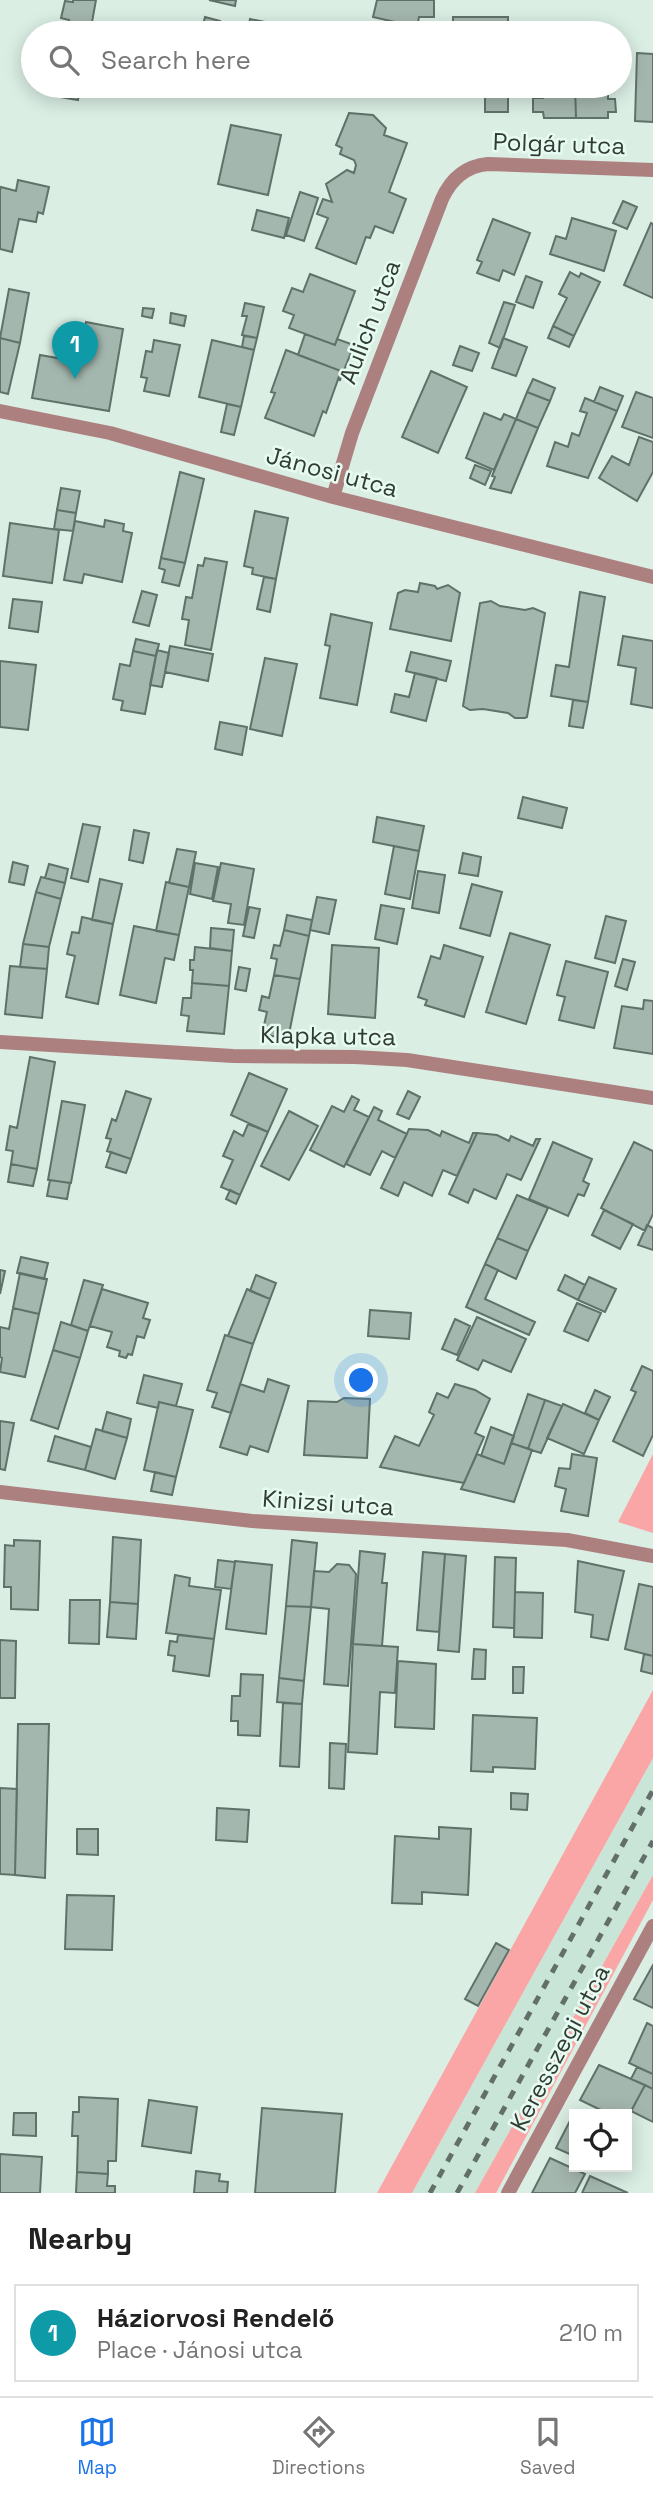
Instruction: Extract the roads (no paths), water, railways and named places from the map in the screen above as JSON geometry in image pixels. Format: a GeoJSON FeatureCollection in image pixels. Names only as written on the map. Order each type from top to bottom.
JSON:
{"type":"FeatureCollection","features":[{"type":"Feature","properties":{"kind":"street","name":"Polgár utca"},"geometry":{"type":"LineString","coordinates":[[464,171],[472,166],[488,163],[653,170]]}},
{"type":"Feature","properties":{"kind":"street","name":"Aulich utca"},"geometry":{"type":"LineString","coordinates":[[333,497],[352,433],[442,199],[451,184],[464,171]]}},
{"type":"Feature","properties":{"kind":"street","name":"Jánosi utca"},"geometry":{"type":"LineString","coordinates":[[0,411],[110,433],[333,497],[653,577]]}},
{"type":"Feature","properties":{"kind":"street","name":"Klapka utca"},"geometry":{"type":"LineString","coordinates":[[0,1042],[233,1056],[398,1060],[653,1098]]}},
{"type":"Feature","properties":{"kind":"street","name":"Kinizsi utca"},"geometry":{"type":"LineString","coordinates":[[0,1492],[252,1521],[578,1541],[653,1556]]}},
{"type":"Feature","properties":{"kind":"street","name":"Keresszegi utca"},"geometry":{"type":"LineString","coordinates":[[508,2193],[653,1926]]}},
{"type":"Feature","properties":{"kind":"railway"},"geometry":{"type":"LineString","coordinates":[[430,2193],[653,1790]]}},
{"type":"Feature","properties":{"kind":"railway"},"geometry":{"type":"LineString","coordinates":[[457,2193],[653,1841]]}},
{"type":"Feature","properties":{"kind":"place","name":"Háziorvosi Rendelő"},"geometry":{"type":"Point","coordinates":[75,379]}}]}
